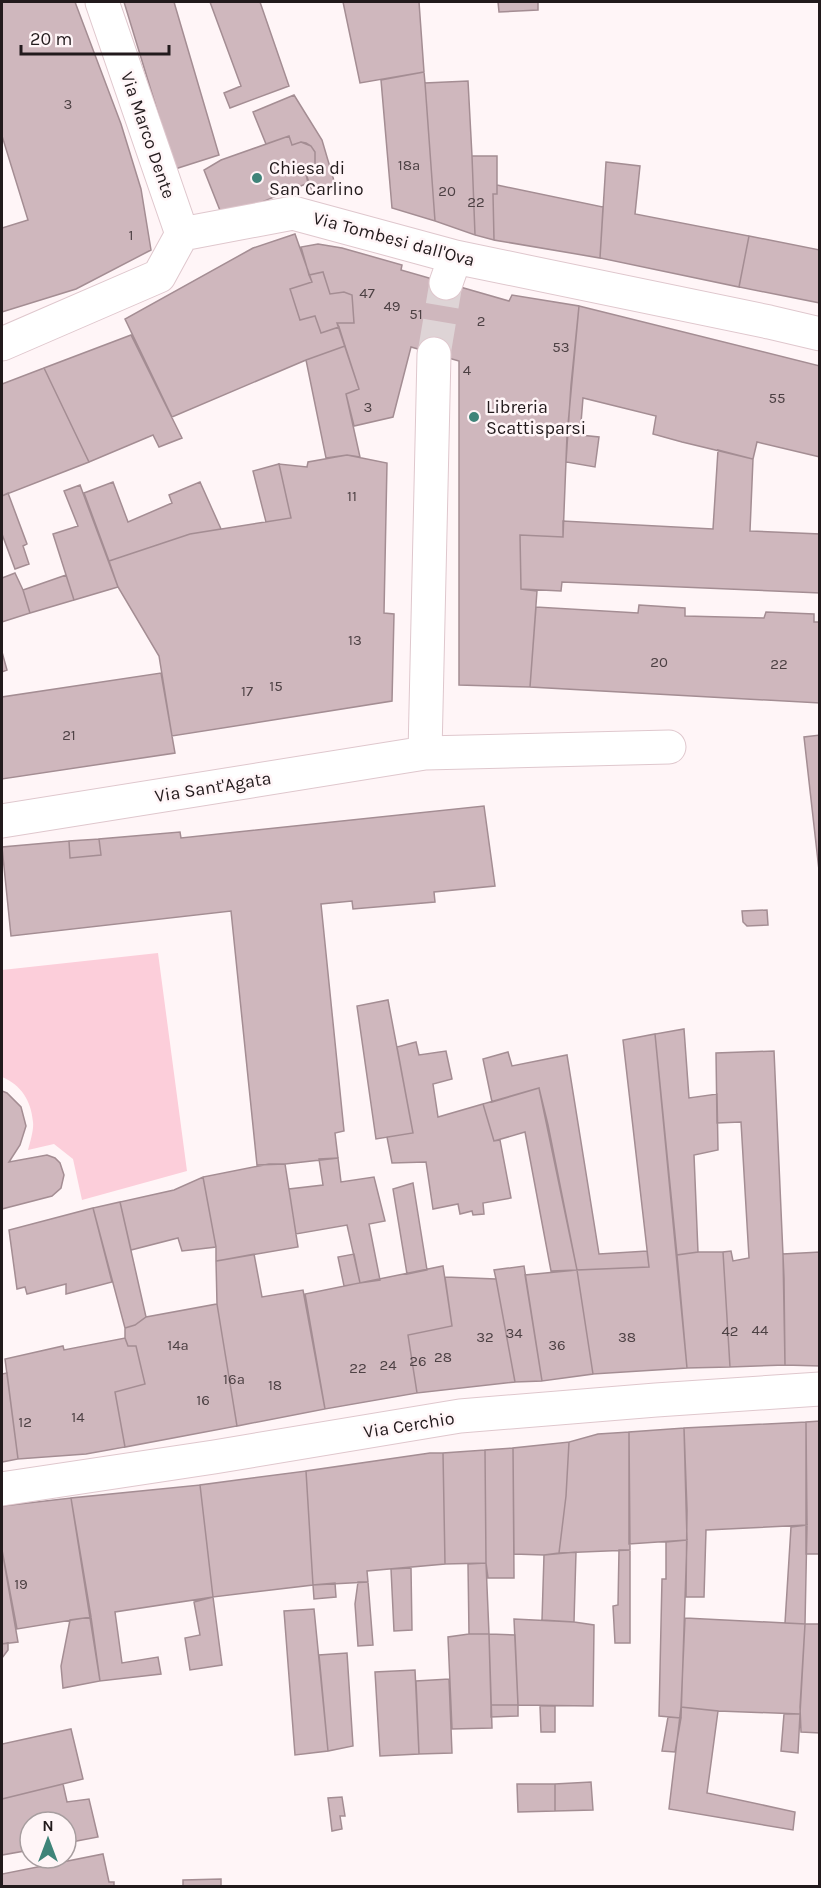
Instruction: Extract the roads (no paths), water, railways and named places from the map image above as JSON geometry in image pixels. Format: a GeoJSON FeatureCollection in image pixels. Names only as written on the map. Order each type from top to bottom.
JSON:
{"type":"FeatureCollection","features":[{"type":"Feature","properties":{"kind":"street","name":"Via Marco Dente"},"geometry":{"type":"LineString","coordinates":[[102,2],[182,234]]}},
{"type":"Feature","properties":{"kind":"street","name":"Via Tombesi dall'Ova"},"geometry":{"type":"LineString","coordinates":[[182,234],[293,213],[451,270],[769,322],[819,334]]}},
{"type":"Feature","properties":{"kind":"street"},"geometry":{"type":"LineString","coordinates":[[2,344],[159,276],[182,234]]}},
{"type":"Feature","properties":{"kind":"street"},"geometry":{"type":"LineString","coordinates":[[425,753],[434,354]]}},
{"type":"Feature","properties":{"kind":"street","name":"Via Sant'Agata"},"geometry":{"type":"LineString","coordinates":[[2,821],[425,753],[669,747]]}},
{"type":"Feature","properties":{"kind":"street","name":"Via Cerchio"},"geometry":{"type":"LineString","coordinates":[[2,1489],[460,1416],[819,1389]]}},
{"type":"Feature","properties":{"kind":"tunnel"},"geometry":{"type":"LineString","coordinates":[[434,354],[446,283]]}},
{"type":"Feature","properties":{"kind":"place","name":"Chiesa di San Carlino"},"geometry":{"type":"Point","coordinates":[257,178]}},
{"type":"Feature","properties":{"kind":"place","name":"Libreria Scattisparsi"},"geometry":{"type":"Point","coordinates":[474,417]}}]}
